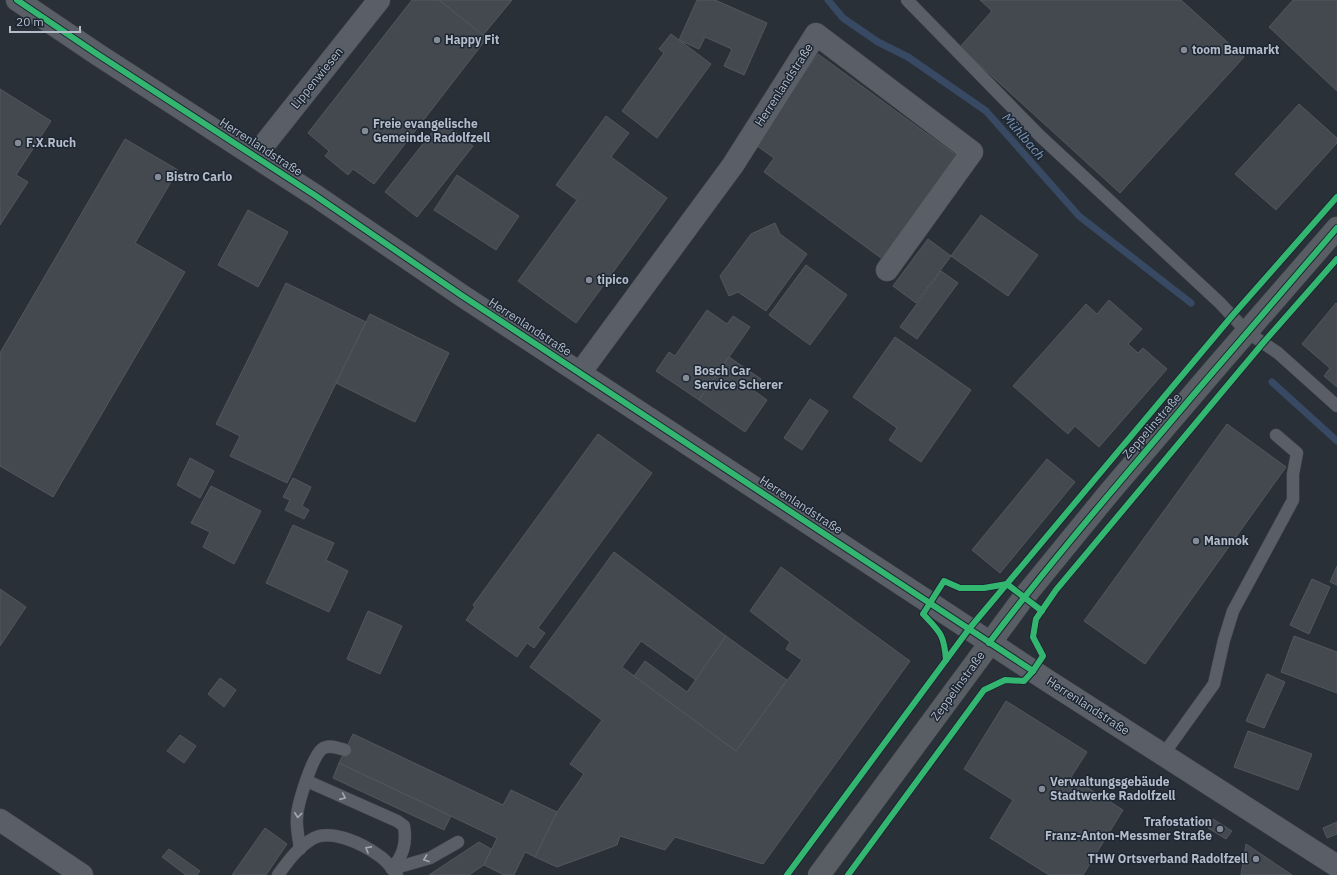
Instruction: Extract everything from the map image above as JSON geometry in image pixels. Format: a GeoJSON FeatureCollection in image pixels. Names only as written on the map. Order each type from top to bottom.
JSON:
{"type":"FeatureCollection","features":[{"type":"Feature","properties":{"kind":"main road","name":"Zeppelinstraße"},"geometry":{"type":"LineString","coordinates":[[819,875],[1024,597],[1103,500],[1337,228]]}},
{"type":"Feature","properties":{"kind":"street","name":"Herrenlandstraße"},"geometry":{"type":"LineString","coordinates":[[17,0],[97,54],[255,156],[461,295],[989,643],[1337,866]]}},
{"type":"Feature","properties":{"kind":"street","name":"Lippenwiesen"},"geometry":{"type":"LineString","coordinates":[[255,156],[379,0]]}},
{"type":"Feature","properties":{"kind":"street","name":"Herrenlandstraße"},"geometry":{"type":"LineString","coordinates":[[580,373],[733,165],[816,34],[972,152],[887,270]]}},
{"type":"Feature","properties":{"kind":"street"},"geometry":{"type":"LineString","coordinates":[[0,820],[82,875]]}},
{"type":"Feature","properties":{"kind":"lane"},"geometry":{"type":"LineString","coordinates":[[906,0],[1040,136],[1220,303],[1247,332],[1278,353],[1337,406]]}},
{"type":"Feature","properties":{"kind":"lane"},"geometry":{"type":"LineString","coordinates":[[1163,755],[1214,684],[1224,640],[1233,611],[1293,500],[1293,474],[1297,453],[1276,435]]}},
{"type":"Feature","properties":{"kind":"lane"},"geometry":{"type":"LineString","coordinates":[[300,849],[297,818],[300,800],[316,758],[322,749],[332,746],[346,750]]}},
{"type":"Feature","properties":{"kind":"lane"},"geometry":{"type":"LineString","coordinates":[[307,781],[397,821],[404,826],[406,834],[404,845],[394,872]]}},
{"type":"Feature","properties":{"kind":"lane"},"geometry":{"type":"LineString","coordinates":[[278,875],[300,849],[315,838],[331,835],[356,843],[379,855],[394,872]]}},
{"type":"Feature","properties":{"kind":"lane"},"geometry":{"type":"LineString","coordinates":[[394,872],[430,858],[458,842]]}},
{"type":"Feature","properties":{"kind":"building"},"geometry":{"type":"Polygon","coordinates":[[[412,0],[439,0],[487,38],[374,184],[353,169],[348,175],[325,156],[329,151],[308,133],[412,0]]]}},
{"type":"Feature","properties":{"kind":"building"},"geometry":{"type":"Polygon","coordinates":[[[439,0],[512,0],[483,35],[439,0]]]}},
{"type":"Feature","properties":{"kind":"building"},"geometry":{"type":"Polygon","coordinates":[[[697,0],[715,0],[767,23],[744,75],[724,66],[732,49],[705,37],[699,49],[679,40],[697,0]]]}},
{"type":"Feature","properties":{"kind":"building"},"geometry":{"type":"Polygon","coordinates":[[[980,0],[1181,0],[1244,57],[1120,193],[960,47],[992,11],[980,0]]]}},
{"type":"Feature","properties":{"kind":"building"},"geometry":{"type":"Polygon","coordinates":[[[1293,0],[1337,0],[1337,91],[1269,27],[1293,0]]]}},
{"type":"Feature","properties":{"kind":"building"},"geometry":{"type":"Polygon","coordinates":[[[671,34],[711,64],[657,138],[622,111],[664,53],[659,49],[671,34]]]}},
{"type":"Feature","properties":{"kind":"building"},"geometry":{"type":"Polygon","coordinates":[[[818,54],[960,158],[885,261],[764,172],[774,158],[753,143],[818,54]]]}},
{"type":"Feature","properties":{"kind":"building","name":"F.X.Ruch"},"geometry":{"type":"Polygon","coordinates":[[[0,89],[51,121],[16,175],[28,182],[0,225],[0,89]]]}},
{"type":"Feature","properties":{"kind":"building"},"geometry":{"type":"Polygon","coordinates":[[[1299,104],[1337,138],[1337,143],[1276,210],[1235,174],[1299,104]]]}},
{"type":"Feature","properties":{"kind":"building"},"geometry":{"type":"Polygon","coordinates":[[[606,116],[629,133],[611,157],[667,198],[576,323],[518,281],[577,200],[556,185],[606,116]]]}},
{"type":"Feature","properties":{"kind":"building"},"geometry":{"type":"Polygon","coordinates":[[[441,121],[473,146],[417,217],[385,192],[441,121]]]}},
{"type":"Feature","properties":{"kind":"building"},"geometry":{"type":"Polygon","coordinates":[[[125,139],[178,170],[135,243],[185,272],[53,497],[0,466],[0,353],[125,139]]]}},
{"type":"Feature","properties":{"kind":"building"},"geometry":{"type":"Polygon","coordinates":[[[457,175],[519,216],[496,250],[434,210],[457,175]]]}},
{"type":"Feature","properties":{"kind":"building"},"geometry":{"type":"Polygon","coordinates":[[[248,210],[288,232],[258,287],[218,265],[248,210]]]}},
{"type":"Feature","properties":{"kind":"building"},"geometry":{"type":"Polygon","coordinates":[[[981,215],[1038,255],[1008,296],[951,256],[981,215]]]}},
{"type":"Feature","properties":{"kind":"building"},"geometry":{"type":"Polygon","coordinates":[[[775,223],[780,234],[807,254],[766,311],[738,292],[729,296],[720,276],[751,234],[775,223]]]}},
{"type":"Feature","properties":{"kind":"building"},"geometry":{"type":"Polygon","coordinates":[[[928,239],[951,256],[916,303],[893,286],[928,239]]]}},
{"type":"Feature","properties":{"kind":"building"},"geometry":{"type":"Polygon","coordinates":[[[806,265],[847,295],[810,345],[769,315],[806,265]]]}},
{"type":"Feature","properties":{"kind":"building"},"geometry":{"type":"Polygon","coordinates":[[[941,271],[958,283],[917,339],[900,327],[941,271]]]}},
{"type":"Feature","properties":{"kind":"building"},"geometry":{"type":"Polygon","coordinates":[[[286,283],[366,322],[287,483],[230,456],[240,436],[216,424],[286,283]]]}},
{"type":"Feature","properties":{"kind":"building"},"geometry":{"type":"Polygon","coordinates":[[[1109,300],[1142,329],[1128,344],[1138,353],[1143,348],[1167,369],[1099,447],[1075,426],[1068,434],[1013,386],[1086,304],[1097,314],[1109,300]]]}},
{"type":"Feature","properties":{"kind":"building"},"geometry":{"type":"Polygon","coordinates":[[[1336,303],[1337,387],[1324,376],[1330,368],[1302,344],[1336,303]]]}},
{"type":"Feature","properties":{"kind":"building"},"geometry":{"type":"Polygon","coordinates":[[[707,310],[727,324],[733,316],[750,327],[699,400],[656,371],[669,352],[675,356],[707,310]]]}},
{"type":"Feature","properties":{"kind":"building"},"geometry":{"type":"Polygon","coordinates":[[[370,314],[449,353],[415,422],[336,383],[370,314]]]}},
{"type":"Feature","properties":{"kind":"building"},"geometry":{"type":"Polygon","coordinates":[[[895,337],[971,390],[921,462],[889,440],[897,428],[853,397],[895,337]]]}},
{"type":"Feature","properties":{"kind":"building"},"geometry":{"type":"Polygon","coordinates":[[[729,357],[761,379],[753,390],[767,400],[745,432],[699,400],[729,357]]]}},
{"type":"Feature","properties":{"kind":"building"},"geometry":{"type":"Polygon","coordinates":[[[810,399],[828,411],[802,450],[784,438],[810,399]]]}},
{"type":"Feature","properties":{"kind":"building"},"geometry":{"type":"Polygon","coordinates":[[[1227,424],[1286,467],[1145,664],[1084,621],[1227,424]]]}},
{"type":"Feature","properties":{"kind":"building"},"geometry":{"type":"Polygon","coordinates":[[[598,434],[652,473],[538,628],[545,633],[534,648],[527,643],[517,657],[466,620],[475,607],[473,605],[598,434]]]}},
{"type":"Feature","properties":{"kind":"building"},"geometry":{"type":"Polygon","coordinates":[[[190,458],[214,471],[200,498],[177,485],[190,458]]]}},
{"type":"Feature","properties":{"kind":"building"},"geometry":{"type":"Polygon","coordinates":[[[1047,459],[1075,482],[1000,573],[972,550],[1047,459]]]}},
{"type":"Feature","properties":{"kind":"building"},"geometry":{"type":"Polygon","coordinates":[[[293,478],[311,487],[302,506],[309,510],[304,519],[285,510],[290,500],[283,497],[293,478]]]}},
{"type":"Feature","properties":{"kind":"building"},"geometry":{"type":"Polygon","coordinates":[[[211,486],[261,511],[234,564],[203,547],[210,532],[191,523],[211,486]]]}},
{"type":"Feature","properties":{"kind":"building"},"geometry":{"type":"Polygon","coordinates":[[[293,525],[334,543],[326,560],[348,571],[329,612],[266,583],[293,525]]]}},
{"type":"Feature","properties":{"kind":"building"},"geometry":{"type":"Polygon","coordinates":[[[614,552],[726,636],[696,680],[641,641],[622,667],[736,751],[802,660],[786,649],[790,642],[750,611],[781,567],[910,661],[763,864],[675,837],[665,850],[620,836],[617,845],[557,867],[535,857],[557,812],[584,774],[570,764],[602,720],[530,667],[614,552]]]}},
{"type":"Feature","properties":{"kind":"building"},"geometry":{"type":"Polygon","coordinates":[[[1337,566],[1337,585],[1330,582],[1337,566]]]}},
{"type":"Feature","properties":{"kind":"building"},"geometry":{"type":"Polygon","coordinates":[[[1312,579],[1330,587],[1309,634],[1290,625],[1312,579]]]}},
{"type":"Feature","properties":{"kind":"building"},"geometry":{"type":"Polygon","coordinates":[[[0,589],[26,607],[0,646],[0,589]]]}},
{"type":"Feature","properties":{"kind":"building"},"geometry":{"type":"Polygon","coordinates":[[[368,611],[402,626],[380,674],[347,659],[368,611]]]}},
{"type":"Feature","properties":{"kind":"building"},"geometry":{"type":"Polygon","coordinates":[[[726,636],[787,680],[736,751],[634,676],[645,661],[687,692],[726,636]]]}},
{"type":"Feature","properties":{"kind":"building"},"geometry":{"type":"Polygon","coordinates":[[[1294,636],[1337,652],[1337,693],[1281,672],[1294,636]]]}},
{"type":"Feature","properties":{"kind":"building"},"geometry":{"type":"Polygon","coordinates":[[[1267,674],[1285,682],[1264,728],[1246,721],[1267,674]]]}},
{"type":"Feature","properties":{"kind":"building"},"geometry":{"type":"Polygon","coordinates":[[[220,678],[236,690],[224,707],[208,694],[220,678]]]}},
{"type":"Feature","properties":{"kind":"building","name":"Verwaltungsgebäude Stadtwerke Radolfzell"},"geometry":{"type":"Polygon","coordinates":[[[1006,701],[1087,752],[1071,777],[1123,810],[1083,875],[1049,875],[990,838],[1013,800],[964,769],[1006,701]]]}},
{"type":"Feature","properties":{"kind":"building"},"geometry":{"type":"Polygon","coordinates":[[[1248,731],[1312,754],[1298,790],[1234,767],[1248,731]]]}},
{"type":"Feature","properties":{"kind":"building"},"geometry":{"type":"Polygon","coordinates":[[[353,734],[503,805],[511,790],[557,812],[535,857],[525,852],[514,875],[504,875],[484,865],[497,838],[339,763],[353,734]]]}},
{"type":"Feature","properties":{"kind":"building"},"geometry":{"type":"Polygon","coordinates":[[[180,735],[196,746],[184,763],[167,751],[180,735]]]}},
{"type":"Feature","properties":{"kind":"building"},"geometry":{"type":"Polygon","coordinates":[[[339,763],[451,816],[444,830],[333,778],[339,763]]]}},
{"type":"Feature","properties":{"kind":"building","name":"Trafostation Franz-Anton-Messmer Straße"},"geometry":{"type":"Polygon","coordinates":[[[1213,819],[1232,831],[1226,839],[1208,828],[1213,819]]]}},
{"type":"Feature","properties":{"kind":"building"},"geometry":{"type":"Polygon","coordinates":[[[1337,822],[1337,834],[1327,838],[1323,828],[1337,822]]]}},
{"type":"Feature","properties":{"kind":"building"},"geometry":{"type":"Polygon","coordinates":[[[265,828],[287,844],[266,875],[232,875],[265,828]]]}},
{"type":"Feature","properties":{"kind":"building"},"geometry":{"type":"Polygon","coordinates":[[[479,842],[491,849],[484,865],[469,875],[429,875],[479,842]]]}},
{"type":"Feature","properties":{"kind":"building","name":"THW Ortsverband Radolfzell"},"geometry":{"type":"Polygon","coordinates":[[[1246,844],[1292,875],[1241,875],[1246,844]]]}},
{"type":"Feature","properties":{"kind":"building"},"geometry":{"type":"Polygon","coordinates":[[[169,849],[200,871],[197,875],[186,875],[162,857],[169,849]]]}},
{"type":"Feature","properties":{"kind":"waterway","name":"Mühlbach"},"geometry":{"type":"LineString","coordinates":[[828,0],[843,18],[878,42],[908,57],[986,111],[1079,216],[1191,303]]}},
{"type":"Feature","properties":{"kind":"waterway","name":"Mühlbach"},"geometry":{"type":"LineString","coordinates":[[1272,382],[1337,441]]}},
{"type":"Feature","properties":{"kind":"cycle path"},"geometry":{"type":"LineString","coordinates":[[17,0],[97,54],[316,196],[461,295],[1033,671]]}},
{"type":"Feature","properties":{"kind":"cycle path"},"geometry":{"type":"LineString","coordinates":[[787,875],[969,629],[1232,316],[1337,197]]}},
{"type":"Feature","properties":{"kind":"cycle path"},"geometry":{"type":"LineString","coordinates":[[989,643],[1090,517],[1337,228]]}},
{"type":"Feature","properties":{"kind":"cycle path"},"geometry":{"type":"LineString","coordinates":[[848,875],[984,690],[1005,680],[1024,681],[1033,671],[1043,656],[1033,637],[1036,619],[1056,590],[1263,343],[1337,259]]}},
{"type":"Feature","properties":{"kind":"cycle path"},"geometry":{"type":"LineString","coordinates":[[946,660],[944,644],[940,634],[923,614],[944,581],[960,588],[984,588],[1007,584],[1042,611]]}},
{"type":"Feature","properties":{"kind":"place","name":"Happy Fit"},"geometry":{"type":"Point","coordinates":[437,40]}},
{"type":"Feature","properties":{"kind":"place","name":"toom Baumarkt"},"geometry":{"type":"Point","coordinates":[1184,50]}},
{"type":"Feature","properties":{"kind":"place","name":"Freie evangelische Gemeinde Radolfzell"},"geometry":{"type":"Point","coordinates":[365,131]}},
{"type":"Feature","properties":{"kind":"place","name":"F.X.Ruch"},"geometry":{"type":"Point","coordinates":[18,143]}},
{"type":"Feature","properties":{"kind":"place","name":"Bistro Carlo"},"geometry":{"type":"Point","coordinates":[158,177]}},
{"type":"Feature","properties":{"kind":"place","name":"tipico"},"geometry":{"type":"Point","coordinates":[589,280]}},
{"type":"Feature","properties":{"kind":"place","name":"Bosch Car Service Scherer"},"geometry":{"type":"Point","coordinates":[686,378]}},
{"type":"Feature","properties":{"kind":"place","name":"Mannok"},"geometry":{"type":"Point","coordinates":[1196,541]}},
{"type":"Feature","properties":{"kind":"place","name":"Verwaltungsgebäude Stadtwerke Radolfzell"},"geometry":{"type":"Point","coordinates":[1042,789]}},
{"type":"Feature","properties":{"kind":"place","name":"Trafostation Franz-Anton-Messmer Straße"},"geometry":{"type":"Point","coordinates":[1220,829]}},
{"type":"Feature","properties":{"kind":"place","name":"THW Ortsverband Radolfzell"},"geometry":{"type":"Point","coordinates":[1256,859]}}]}
